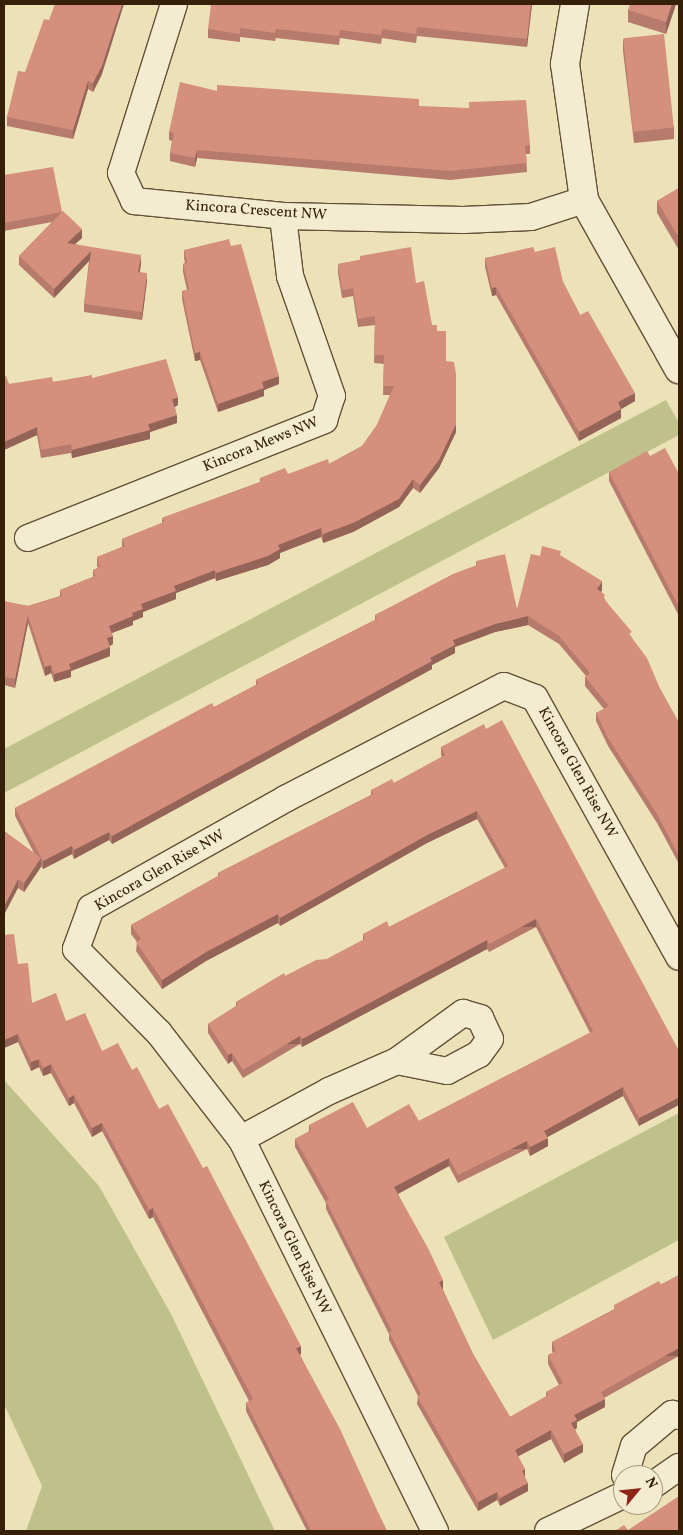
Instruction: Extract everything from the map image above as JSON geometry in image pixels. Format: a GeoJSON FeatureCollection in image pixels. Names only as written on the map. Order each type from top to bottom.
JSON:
{"type":"FeatureCollection","features":[{"type":"Feature","properties":{"kind":"street","name":"Kincora Crescent NW"},"geometry":{"type":"LineString","coordinates":[[174,4],[121,173],[134,201],[283,216],[463,220],[531,217],[584,200]]}},
{"type":"Feature","properties":{"kind":"street"},"geometry":{"type":"LineString","coordinates":[[575,4],[565,64],[584,200],[679,369]]}},
{"type":"Feature","properties":{"kind":"street","name":"Kincora Mews NW"},"geometry":{"type":"LineString","coordinates":[[28,538],[324,420],[332,396],[290,276],[283,216]]}},
{"type":"Feature","properties":{"kind":"street","name":"Kincora Glen Rise NW"},"geometry":{"type":"LineString","coordinates":[[435,1531],[241,1139],[159,1034],[76,949],[91,908],[285,799],[504,686],[535,698],[679,958]]}},
{"type":"Feature","properties":{"kind":"street"},"geometry":{"type":"LineString","coordinates":[[241,1139],[329,1091],[397,1061]]}},
{"type":"Feature","properties":{"kind":"street"},"geometry":{"type":"LineString","coordinates":[[628,1465],[634,1446],[672,1414],[679,1416]]}},
{"type":"Feature","properties":{"kind":"street"},"geometry":{"type":"LineString","coordinates":[[663,1478],[679,1467]]}},
{"type":"Feature","properties":{"kind":"street"},"geometry":{"type":"LineString","coordinates":[[548,1531],[613,1492]]}},
{"type":"Feature","properties":{"kind":"green space"},"geometry":{"type":"Polygon","coordinates":[[[666,400],[679,423],[679,435],[4,793],[4,749],[666,400]]]}},
{"type":"Feature","properties":{"kind":"green space"},"geometry":{"type":"Polygon","coordinates":[[[4,1080],[99,1186],[171,1314],[275,1531],[26,1531],[42,1486],[4,1404],[4,1080]]]}},
{"type":"Feature","properties":{"kind":"green space"},"geometry":{"type":"Polygon","coordinates":[[[679,1113],[679,1240],[493,1340],[444,1237],[679,1113]]]}},
{"type":"Feature","properties":{"kind":"building"},"geometry":{"type":"Polygon","coordinates":[[[55,4],[122,4],[102,66],[93,83],[88,81],[73,130],[7,117],[18,71],[25,72],[44,19],[49,20],[55,4]]]}},
{"type":"Feature","properties":{"kind":"building"},"geometry":{"type":"Polygon","coordinates":[[[211,4],[531,4],[527,39],[417,27],[416,34],[382,29],[381,35],[340,30],[339,36],[276,29],[275,33],[240,28],[240,34],[208,29],[211,4]]]}},
{"type":"Feature","properties":{"kind":"building"},"geometry":{"type":"Polygon","coordinates":[[[630,4],[672,4],[666,22],[628,10],[630,4]]]}},
{"type":"Feature","properties":{"kind":"building"},"geometry":{"type":"Polygon","coordinates":[[[664,34],[674,127],[633,132],[623,38],[664,34]]]}},
{"type":"Feature","properties":{"kind":"building"},"geometry":{"type":"Polygon","coordinates":[[[180,82],[217,91],[217,85],[419,99],[419,106],[469,108],[469,102],[526,100],[530,145],[525,146],[527,163],[450,171],[197,150],[195,158],[170,153],[174,133],[169,132],[180,82]]]}},
{"type":"Feature","properties":{"kind":"building"},"geometry":{"type":"Polygon","coordinates":[[[53,167],[62,212],[4,223],[4,175],[53,167]]]}},
{"type":"Feature","properties":{"kind":"building"},"geometry":{"type":"Polygon","coordinates":[[[679,188],[679,238],[657,201],[679,188]]]}},
{"type":"Feature","properties":{"kind":"building"},"geometry":{"type":"Polygon","coordinates":[[[63,211],[82,229],[67,243],[141,255],[138,272],[147,273],[142,312],[84,304],[91,251],[54,289],[19,256],[63,211]]]}},
{"type":"Feature","properties":{"kind":"building"},"geometry":{"type":"Polygon","coordinates":[[[229,239],[231,246],[241,244],[279,376],[262,382],[264,388],[218,404],[200,352],[195,353],[182,291],[189,289],[183,264],[187,263],[184,250],[229,239]]]}},
{"type":"Feature","properties":{"kind":"building"},"geometry":{"type":"Polygon","coordinates":[[[411,247],[416,283],[424,281],[432,325],[437,325],[437,331],[446,331],[446,361],[454,362],[456,374],[456,424],[439,460],[420,485],[413,479],[399,499],[353,523],[323,534],[321,528],[278,545],[280,549],[268,556],[216,573],[215,570],[174,586],[176,591],[141,604],[143,609],[132,613],[133,616],[109,626],[113,636],[107,638],[110,647],[69,664],[71,669],[54,674],[51,665],[45,667],[28,615],[15,679],[4,677],[4,600],[28,606],[62,596],[60,590],[95,576],[93,570],[100,567],[97,557],[125,546],[122,539],[164,522],[162,518],[261,482],[260,478],[285,468],[288,474],[328,459],[329,464],[362,446],[377,425],[394,386],[383,386],[384,355],[374,355],[375,316],[358,319],[353,288],[342,290],[338,264],[360,260],[360,256],[411,247]]]}},
{"type":"Feature","properties":{"kind":"building"},"geometry":{"type":"Polygon","coordinates":[[[533,247],[535,252],[555,247],[563,282],[580,315],[588,311],[635,393],[618,402],[621,409],[579,432],[496,287],[492,288],[485,258],[533,247]]]}},
{"type":"Feature","properties":{"kind":"building"},"geometry":{"type":"Polygon","coordinates":[[[166,359],[178,397],[172,399],[177,415],[148,424],[150,430],[72,450],[71,444],[41,450],[37,427],[4,442],[4,377],[6,376],[9,384],[52,377],[53,382],[92,375],[92,378],[166,359]]]}},
{"type":"Feature","properties":{"kind":"building"},"geometry":{"type":"Polygon","coordinates":[[[665,448],[679,474],[679,607],[609,472],[647,451],[650,456],[665,448]]]}},
{"type":"Feature","properties":{"kind":"building"},"geometry":{"type":"Polygon","coordinates":[[[542,546],[561,551],[560,555],[602,581],[597,589],[605,595],[603,598],[632,632],[629,634],[647,658],[661,691],[679,723],[679,856],[657,814],[608,738],[596,713],[609,706],[585,677],[590,673],[559,636],[528,616],[495,624],[453,640],[455,645],[430,658],[432,661],[112,836],[109,832],[74,850],[72,846],[43,861],[15,808],[212,703],[214,707],[258,684],[256,680],[377,619],[375,615],[453,574],[477,565],[476,561],[505,554],[517,609],[531,554],[540,556],[542,546]]]}},
{"type":"Feature","properties":{"kind":"building"},"geometry":{"type":"Polygon","coordinates":[[[502,720],[679,1051],[679,1097],[639,1118],[623,1087],[544,1131],[548,1138],[530,1147],[527,1141],[458,1175],[449,1158],[394,1187],[429,1250],[443,1280],[439,1282],[473,1354],[510,1417],[548,1395],[546,1392],[563,1383],[548,1355],[556,1351],[552,1342],[614,1310],[614,1305],[659,1281],[661,1285],[679,1275],[679,1348],[601,1392],[605,1399],[574,1415],[577,1420],[571,1423],[583,1444],[564,1454],[551,1430],[515,1450],[525,1469],[522,1471],[528,1483],[500,1498],[497,1492],[478,1502],[417,1396],[421,1394],[389,1332],[392,1331],[326,1201],[329,1199],[295,1139],[311,1130],[309,1125],[353,1102],[367,1128],[409,1104],[419,1121],[593,1031],[536,919],[489,944],[487,940],[302,1039],[300,1036],[243,1070],[232,1053],[228,1055],[208,1024],[238,1005],[236,1002],[284,973],[285,976],[316,960],[327,959],[365,939],[363,934],[387,921],[389,927],[508,866],[477,811],[427,835],[280,918],[278,914],[206,952],[162,980],[136,942],[141,939],[131,925],[220,875],[218,873],[373,794],[371,790],[392,779],[394,783],[445,755],[441,747],[484,724],[486,729],[502,720]]]}},
{"type":"Feature","properties":{"kind":"building"},"geometry":{"type":"Polygon","coordinates":[[[4,831],[41,858],[24,883],[18,879],[4,906],[4,831]]]}},
{"type":"Feature","properties":{"kind":"building"},"geometry":{"type":"Polygon","coordinates":[[[14,934],[18,964],[28,963],[32,1003],[56,993],[66,1021],[85,1013],[102,1051],[118,1043],[132,1070],[137,1067],[159,1109],[168,1104],[203,1168],[207,1166],[301,1346],[296,1348],[340,1429],[387,1531],[311,1531],[246,1403],[253,1399],[153,1208],[149,1210],[102,1123],[92,1128],[74,1095],[69,1098],[51,1064],[43,1068],[39,1059],[31,1062],[18,1034],[4,1040],[4,935],[14,934]]]}},
{"type":"Feature","properties":{"kind":"building"},"geometry":{"type":"Polygon","coordinates":[[[679,1496],[679,1531],[615,1531],[624,1525],[628,1530],[650,1515],[663,1515],[663,1507],[679,1496]]]}}]}
